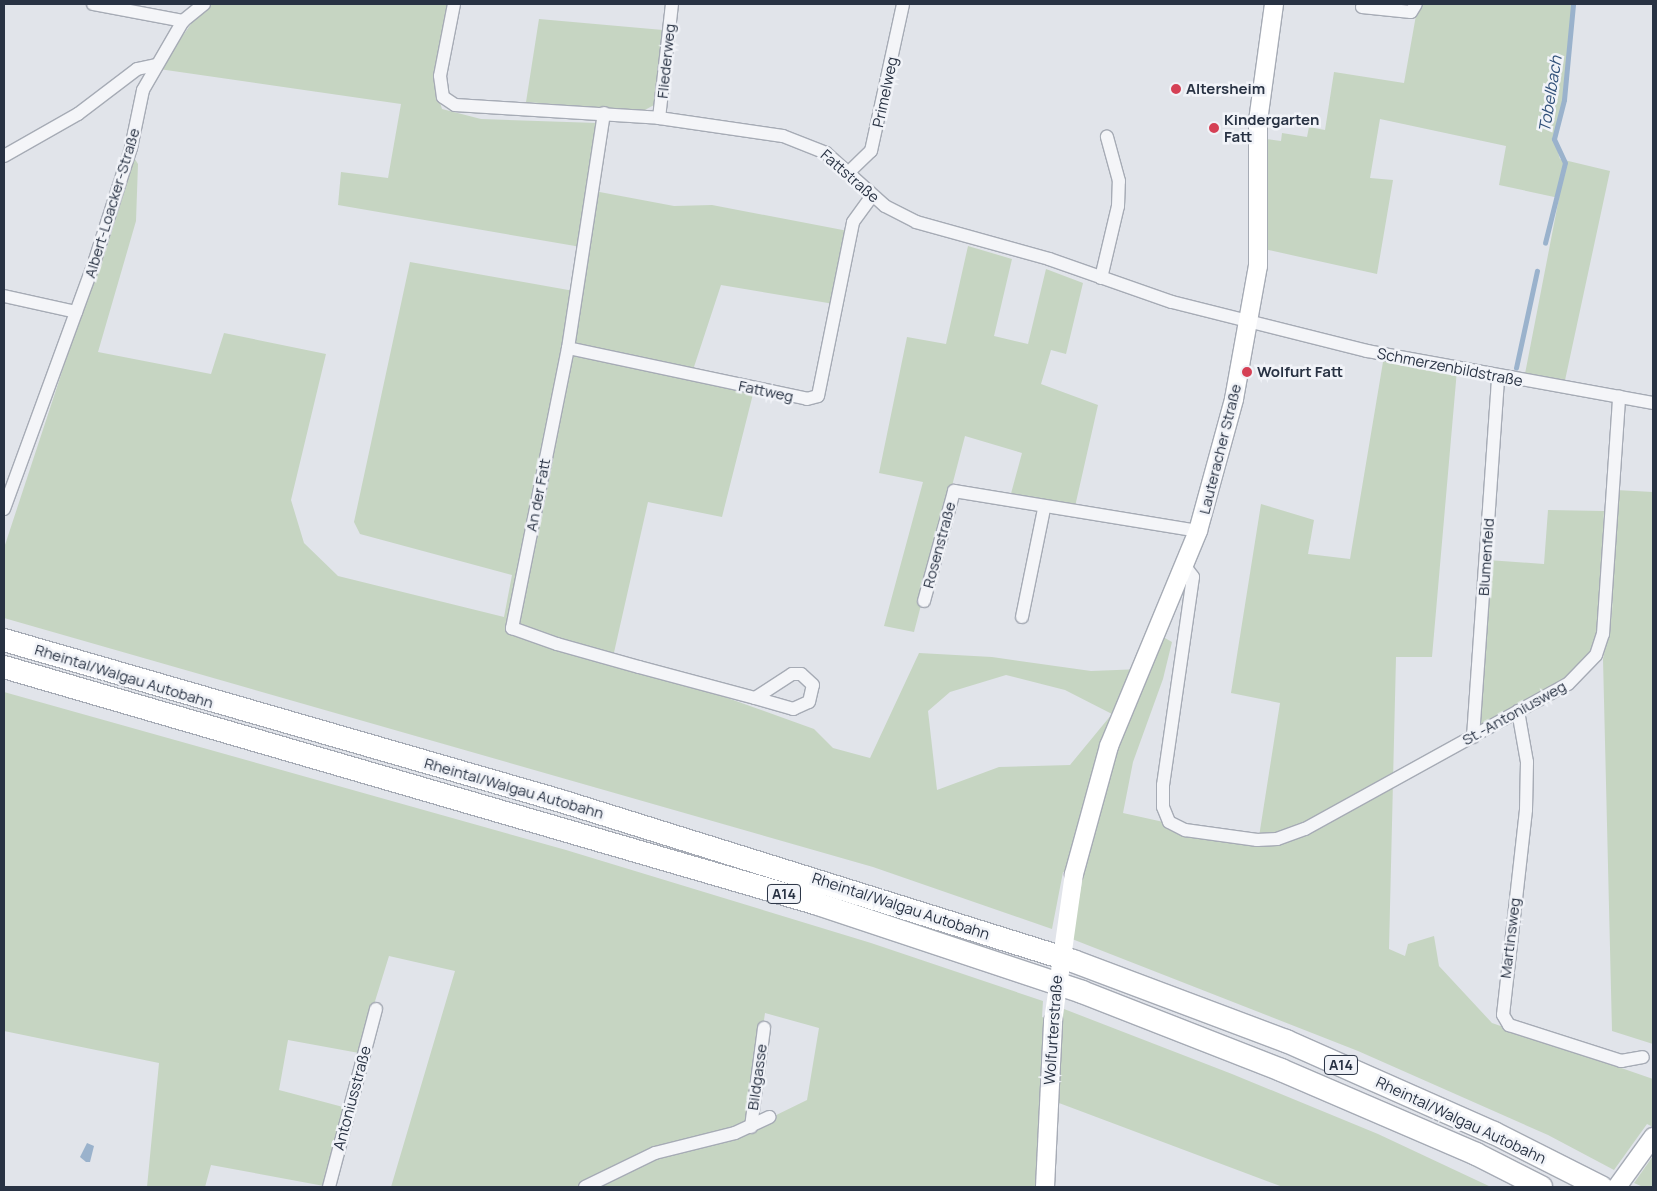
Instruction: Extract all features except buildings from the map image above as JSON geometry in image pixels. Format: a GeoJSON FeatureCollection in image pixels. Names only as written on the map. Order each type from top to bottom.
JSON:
{"type":"FeatureCollection","features":[{"type":"Feature","properties":{"kind":"highway","name":"Rheintal/Walgau Autobahn"},"geometry":{"type":"LineString","coordinates":[[4,640],[560,801],[1073,961],[1295,1045],[1494,1133],[1602,1187]]}},
{"type":"Feature","properties":{"kind":"highway","name":"Rheintal/Walgau Autobahn"},"geometry":{"type":"LineString","coordinates":[[4,667],[818,904],[1082,992],[1290,1074],[1541,1187]]}},
{"type":"Feature","properties":{"kind":"street"},"geometry":{"type":"LineString","coordinates":[[93,4],[183,22]]}},
{"type":"Feature","properties":{"kind":"street","name":"Albert-Loacker-Straße"},"geometry":{"type":"LineString","coordinates":[[4,509],[76,312],[131,148],[144,90],[156,66],[183,22],[204,4]]}},
{"type":"Feature","properties":{"kind":"street","name":"Fattstraße"},"geometry":{"type":"LineString","coordinates":[[454,4],[440,76],[443,97],[456,105],[659,118],[795,139],[826,153],[849,172],[872,196],[916,222],[1249,324]]}},
{"type":"Feature","properties":{"kind":"street","name":"Fliederweg"},"geometry":{"type":"LineString","coordinates":[[659,118],[672,4]]}},
{"type":"Feature","properties":{"kind":"street","name":"Primelweg"},"geometry":{"type":"LineString","coordinates":[[849,172],[871,152],[903,4]]}},
{"type":"Feature","properties":{"kind":"street","name":"Lauteracher Straße"},"geometry":{"type":"LineString","coordinates":[[1074,874],[1109,746],[1198,531],[1215,476],[1249,324],[1258,266],[1258,121],[1274,4]]}},
{"type":"Feature","properties":{"kind":"street"},"geometry":{"type":"LineString","coordinates":[[1362,7],[1411,12],[1416,4]]}},
{"type":"Feature","properties":{"kind":"street"},"geometry":{"type":"LineString","coordinates":[[4,156],[78,114],[137,69],[156,66]]}},
{"type":"Feature","properties":{"kind":"street","name":"An der Fatt"},"geometry":{"type":"LineString","coordinates":[[604,113],[568,348],[512,628],[755,698]]}},
{"type":"Feature","properties":{"kind":"street"},"geometry":{"type":"LineString","coordinates":[[1101,278],[1118,198],[1119,181],[1107,137]]}},
{"type":"Feature","properties":{"kind":"street","name":"Fattweg"},"geometry":{"type":"LineString","coordinates":[[568,348],[807,399],[818,396],[853,222],[872,196]]}},
{"type":"Feature","properties":{"kind":"street"},"geometry":{"type":"LineString","coordinates":[[4,296],[76,312]]}},
{"type":"Feature","properties":{"kind":"street","name":"Schmerzenbildstraße"},"geometry":{"type":"LineString","coordinates":[[1249,324],[1498,377],[1653,403]]}},
{"type":"Feature","properties":{"kind":"street","name":"Blumenfeld"},"geometry":{"type":"LineString","coordinates":[[1473,737],[1498,377]]}},
{"type":"Feature","properties":{"kind":"street","name":"St.-Antoniusweg"},"geometry":{"type":"LineString","coordinates":[[1184,565],[1193,577],[1163,808],[1169,822],[1185,830],[1277,839],[1334,814],[1577,677],[1601,645],[1619,397]]}},
{"type":"Feature","properties":{"kind":"street","name":"Rosenstraße"},"geometry":{"type":"LineString","coordinates":[[924,601],[954,491],[1044,509],[1198,531]]}},
{"type":"Feature","properties":{"kind":"street"},"geometry":{"type":"LineString","coordinates":[[1022,617],[1044,509]]}},
{"type":"Feature","properties":{"kind":"street","name":"Martinsweg"},"geometry":{"type":"LineString","coordinates":[[1518,711],[1527,762],[1526,810],[1503,1015],[1509,1025],[1621,1061],[1643,1057]]}},
{"type":"Feature","properties":{"kind":"street","name":"Wolfurterstraße"},"geometry":{"type":"LineString","coordinates":[[1045,1187],[1053,1021],[1074,874]]}},
{"type":"Feature","properties":{"kind":"street","name":"Antoniusstraße"},"geometry":{"type":"LineString","coordinates":[[329,1187],[376,1009]]}},
{"type":"Feature","properties":{"kind":"street","name":"Bildgasse"},"geometry":{"type":"LineString","coordinates":[[751,1127],[764,1028]]}},
{"type":"Feature","properties":{"kind":"street"},"geometry":{"type":"LineString","coordinates":[[585,1187],[682,1143],[751,1127],[769,1117]]}},
{"type":"Feature","properties":{"kind":"street"},"geometry":{"type":"LineString","coordinates":[[1618,1187],[1653,1137]]}},
{"type":"Feature","properties":{"kind":"green space"},"geometry":{"type":"Polygon","coordinates":[[[212,4],[450,4],[434,82],[442,109],[481,119],[597,123],[589,190],[674,206],[712,205],[848,231],[834,304],[721,285],[691,376],[754,390],[722,517],[648,502],[613,657],[814,729],[833,748],[870,758],[919,653],[992,657],[1091,671],[1142,669],[1156,633],[1172,642],[1163,679],[1133,762],[1123,813],[1258,843],[1280,703],[1231,693],[1261,504],[1314,520],[1308,554],[1350,559],[1384,356],[1457,370],[1432,657],[1396,657],[1389,949],[1405,956],[1408,944],[1434,936],[1439,966],[1492,1023],[1653,1079],[1653,1127],[1647,1124],[1614,1170],[1548,1135],[1358,1051],[1072,939],[1083,876],[1063,872],[1052,929],[873,867],[4,618],[4,548],[133,156],[138,164],[136,221],[98,352],[211,374],[224,333],[326,354],[291,500],[304,543],[338,576],[504,617],[512,575],[360,534],[354,522],[410,262],[574,291],[581,247],[338,205],[341,172],[388,178],[401,104],[159,69],[196,17],[212,4]],[[1006,675],[950,692],[928,711],[937,790],[999,767],[1070,765],[1112,714],[1065,690],[1006,675]]]}},
{"type":"Feature","properties":{"kind":"green space"},"geometry":{"type":"Polygon","coordinates":[[[1418,4],[1573,4],[1563,100],[1554,139],[1560,159],[1610,171],[1564,385],[1524,379],[1559,198],[1499,185],[1506,146],[1380,119],[1370,178],[1393,180],[1377,274],[1264,249],[1266,139],[1281,141],[1282,133],[1307,137],[1309,127],[1325,130],[1334,72],[1404,83],[1418,4]]]}},
{"type":"Feature","properties":{"kind":"green space"},"geometry":{"type":"Polygon","coordinates":[[[539,19],[663,30],[654,105],[643,111],[526,102],[539,19]]]}},
{"type":"Feature","properties":{"kind":"green space"},"geometry":{"type":"Polygon","coordinates":[[[968,246],[1012,259],[994,336],[1028,344],[1046,269],[1083,283],[1066,354],[1051,350],[1041,384],[1098,405],[1074,511],[1009,501],[1022,453],[965,436],[914,632],[884,626],[923,482],[879,473],[907,337],[946,344],[968,246]]]}},
{"type":"Feature","properties":{"kind":"green space"},"geometry":{"type":"Polygon","coordinates":[[[1616,490],[1653,492],[1653,1044],[1612,1031],[1603,659],[1612,614],[1616,490]]]}},
{"type":"Feature","properties":{"kind":"green space"},"geometry":{"type":"Polygon","coordinates":[[[1548,510],[1604,511],[1597,645],[1575,675],[1475,734],[1488,560],[1544,564],[1548,510]]]}},
{"type":"Feature","properties":{"kind":"green space"},"geometry":{"type":"Polygon","coordinates":[[[4,692],[566,850],[871,943],[1043,1001],[1042,1017],[1062,1025],[1064,1009],[1232,1074],[1378,1134],[1491,1187],[1283,1187],[1059,1103],[1046,1187],[590,1187],[651,1157],[754,1126],[807,1100],[819,1028],[765,1013],[749,1126],[666,1145],[578,1187],[391,1187],[455,971],[389,956],[359,1053],[288,1040],[279,1090],[343,1107],[324,1186],[211,1165],[205,1187],[147,1187],[159,1063],[4,1031],[4,692]]]}},
{"type":"Feature","properties":{"kind":"green space"},"geometry":{"type":"Polygon","coordinates":[[[1653,1156],[1653,1187],[1643,1187],[1634,1183],[1653,1156]]]}},
{"type":"Feature","properties":{"kind":"water"},"geometry":{"type":"Polygon","coordinates":[[[87,1143],[94,1146],[90,1162],[86,1162],[80,1157],[87,1143]]]}},
{"type":"Feature","properties":{"kind":"waterway","name":"Tobelbach"},"geometry":{"type":"LineString","coordinates":[[1545,243],[1565,163],[1554,139],[1564,100],[1573,4]]}},
{"type":"Feature","properties":{"kind":"waterway"},"geometry":{"type":"LineString","coordinates":[[1516,368],[1537,271]]}},
{"type":"Feature","properties":{"kind":"place","name":"Altersheim"},"geometry":{"type":"Point","coordinates":[1176,89]}},
{"type":"Feature","properties":{"kind":"place","name":"Kindergarten Fatt"},"geometry":{"type":"Point","coordinates":[1214,128]}},
{"type":"Feature","properties":{"kind":"place","name":"Wolfurt Fatt"},"geometry":{"type":"Point","coordinates":[1247,372]}}]}
